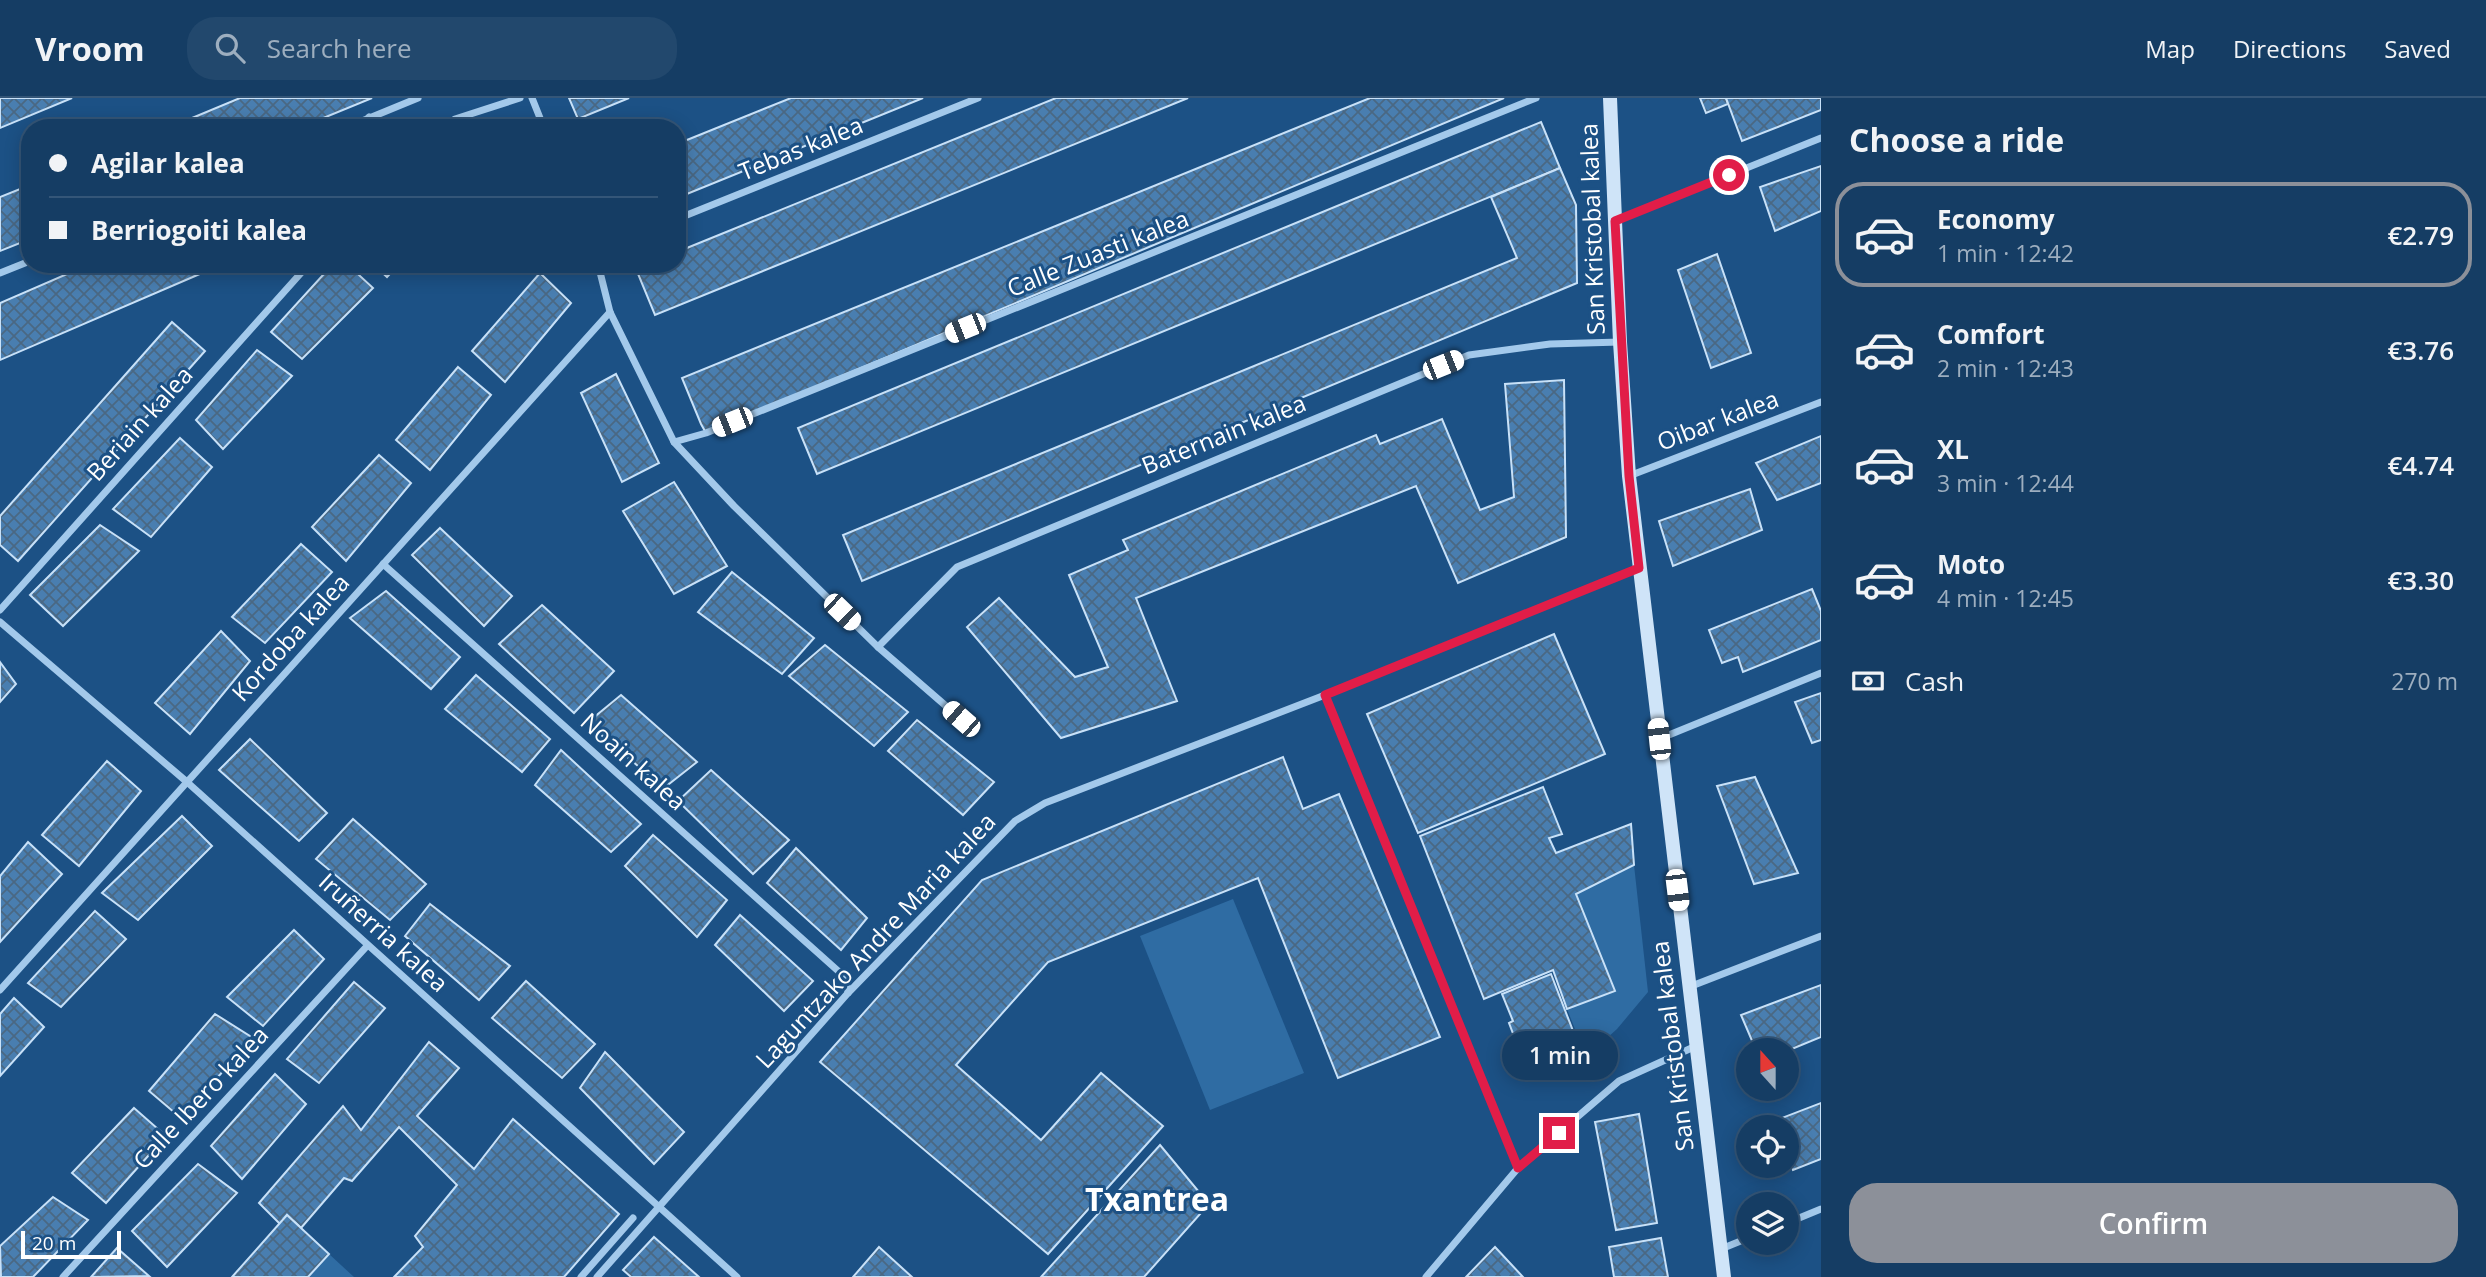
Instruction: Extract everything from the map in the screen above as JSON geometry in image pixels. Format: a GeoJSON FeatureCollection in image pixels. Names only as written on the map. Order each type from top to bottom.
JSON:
{"type":"FeatureCollection","features":[{"type":"Feature","properties":{"kind":"main road","name":"San Kristobal kalea"},"geometry":{"type":"LineString","coordinates":[[1610,98],[1620,342],[1629,476],[1724,1277]]}},
{"type":"Feature","properties":{"kind":"street"},"geometry":{"type":"LineString","coordinates":[[365,119],[418,98]]}},
{"type":"Feature","properties":{"kind":"street"},"geometry":{"type":"LineString","coordinates":[[455,119],[520,98]]}},
{"type":"Feature","properties":{"kind":"street"},"geometry":{"type":"LineString","coordinates":[[532,98],[540,119]]}},
{"type":"Feature","properties":{"kind":"street","name":"Tebas kalea"},"geometry":{"type":"LineString","coordinates":[[686,215],[978,98]]}},
{"type":"Feature","properties":{"kind":"street","name":"Calle Zuasti kalea"},"geometry":{"type":"LineString","coordinates":[[674,442],[706,433],[1536,98]]}},
{"type":"Feature","properties":{"kind":"street"},"geometry":{"type":"LineString","coordinates":[[1615,221],[1821,138]]}},
{"type":"Feature","properties":{"kind":"street"},"geometry":{"type":"LineString","coordinates":[[0,273],[21,265]]}},
{"type":"Feature","properties":{"kind":"street","name":"Beriain kalea"},"geometry":{"type":"LineString","coordinates":[[0,610],[301,273]]}},
{"type":"Feature","properties":{"kind":"street"},"geometry":{"type":"LineString","coordinates":[[600,273],[610,312],[674,442],[734,506],[878,647],[961,719]]}},
{"type":"Feature","properties":{"kind":"street","name":"Kordoba kalea"},"geometry":{"type":"LineString","coordinates":[[0,990],[610,312]]}},
{"type":"Feature","properties":{"kind":"street","name":"Baternain kalea"},"geometry":{"type":"LineString","coordinates":[[878,647],[957,567],[1443,365],[1469,355],[1537,346],[1620,342]]}},
{"type":"Feature","properties":{"kind":"street","name":"Oibar kalea"},"geometry":{"type":"LineString","coordinates":[[1629,476],[1821,402]]}},
{"type":"Feature","properties":{"kind":"street","name":"Noain kalea"},"geometry":{"type":"LineString","coordinates":[[383,564],[846,978],[848,993]]}},
{"type":"Feature","properties":{"kind":"street","name":"Laguntzako Andre Maria kalea"},"geometry":{"type":"LineString","coordinates":[[597,1277],[848,993],[1015,821],[1045,803],[1325,695],[1639,568]]}},
{"type":"Feature","properties":{"kind":"street","name":"Iruñerria kalea"},"geometry":{"type":"LineString","coordinates":[[0,622],[187,782],[737,1277]]}},
{"type":"Feature","properties":{"kind":"street"},"geometry":{"type":"LineString","coordinates":[[1659,739],[1821,673]]}},
{"type":"Feature","properties":{"kind":"street"},"geometry":{"type":"LineString","coordinates":[[1325,695],[1518,1168]]}},
{"type":"Feature","properties":{"kind":"street"},"geometry":{"type":"LineString","coordinates":[[1689,987],[1821,936]]}},
{"type":"Feature","properties":{"kind":"street","name":"Calle Ibero kalea"},"geometry":{"type":"LineString","coordinates":[[63,1277],[367,946]]}},
{"type":"Feature","properties":{"kind":"street"},"geometry":{"type":"LineString","coordinates":[[1426,1277],[1518,1168],[1619,1081],[1696,1046]]}},
{"type":"Feature","properties":{"kind":"street"},"geometry":{"type":"LineString","coordinates":[[1799,1218],[1821,1209]]}},
{"type":"Feature","properties":{"kind":"street"},"geometry":{"type":"LineString","coordinates":[[581,1277],[633,1218]]}},
{"type":"Feature","properties":{"kind":"street"},"geometry":{"type":"LineString","coordinates":[[1720,1249],[1736,1243]]}},
{"type":"Feature","properties":{"kind":"shaded area"},"geometry":{"type":"Polygon","coordinates":[[[1634,865],[1648,992],[1617,1029],[1586,1057],[1567,1009],[1615,991],[1576,894],[1634,865]]]}},
{"type":"Feature","properties":{"kind":"shaded area"},"geometry":{"type":"Polygon","coordinates":[[[1233,899],[1304,1073],[1210,1110],[1140,936],[1233,899]]]}},
{"type":"Feature","properties":{"kind":"shaded area"},"geometry":{"type":"Polygon","coordinates":[[[329,1254],[354,1277],[308,1277],[329,1254]]]}},
{"type":"Feature","properties":{"kind":"building"},"geometry":{"type":"Polygon","coordinates":[[[0,98],[72,98],[21,119],[0,128],[0,98]]]}},
{"type":"Feature","properties":{"kind":"building"},"geometry":{"type":"Polygon","coordinates":[[[240,98],[372,98],[321,119],[190,119],[240,98]]]}},
{"type":"Feature","properties":{"kind":"building"},"geometry":{"type":"Polygon","coordinates":[[[569,98],[629,98],[578,119],[569,98]]]}},
{"type":"Feature","properties":{"kind":"building"},"geometry":{"type":"Polygon","coordinates":[[[791,98],[923,98],[686,194],[686,140],[791,98]]]}},
{"type":"Feature","properties":{"kind":"building"},"geometry":{"type":"Polygon","coordinates":[[[1056,98],[1188,98],[655,315],[638,273],[686,273],[686,248],[1056,98]]]}},
{"type":"Feature","properties":{"kind":"building"},"geometry":{"type":"Polygon","coordinates":[[[1370,98],[1504,98],[706,433],[701,424],[682,378],[1370,98]]]}},
{"type":"Feature","properties":{"kind":"building"},"geometry":{"type":"Polygon","coordinates":[[[1700,98],[1726,98],[1728,104],[1706,113],[1700,98]]]}},
{"type":"Feature","properties":{"kind":"building"},"geometry":{"type":"Polygon","coordinates":[[[1726,98],[1821,98],[1821,110],[1742,141],[1726,98]]]}},
{"type":"Feature","properties":{"kind":"building"},"geometry":{"type":"Polygon","coordinates":[[[1541,122],[1560,168],[817,474],[798,428],[1541,122]]]}},
{"type":"Feature","properties":{"kind":"building"},"geometry":{"type":"Polygon","coordinates":[[[1821,166],[1821,211],[1775,231],[1760,187],[1821,166]]]}},
{"type":"Feature","properties":{"kind":"building"},"geometry":{"type":"Polygon","coordinates":[[[1560,168],[1576,205],[1577,283],[862,581],[843,535],[1517,258],[1491,197],[1560,168]]]}},
{"type":"Feature","properties":{"kind":"building"},"geometry":{"type":"Polygon","coordinates":[[[21,189],[21,243],[0,251],[0,197],[21,189]]]}},
{"type":"Feature","properties":{"kind":"building"},"geometry":{"type":"Polygon","coordinates":[[[1717,254],[1751,353],[1711,368],[1678,270],[1717,254]]]}},
{"type":"Feature","properties":{"kind":"building"},"geometry":{"type":"Polygon","coordinates":[[[69,273],[202,273],[0,360],[0,303],[69,273]]]}},
{"type":"Feature","properties":{"kind":"building"},"geometry":{"type":"Polygon","coordinates":[[[325,273],[357,273],[373,288],[302,359],[271,332],[325,273]]]}},
{"type":"Feature","properties":{"kind":"building"},"geometry":{"type":"Polygon","coordinates":[[[540,273],[571,303],[505,382],[472,351],[540,273]]]}},
{"type":"Feature","properties":{"kind":"building"},"geometry":{"type":"Polygon","coordinates":[[[172,322],[205,351],[18,561],[0,545],[0,516],[172,322]]]}},
{"type":"Feature","properties":{"kind":"building"},"geometry":{"type":"Polygon","coordinates":[[[257,350],[292,376],[223,449],[196,420],[257,350]]]}},
{"type":"Feature","properties":{"kind":"building"},"geometry":{"type":"Polygon","coordinates":[[[458,367],[491,395],[430,470],[396,440],[458,367]]]}},
{"type":"Feature","properties":{"kind":"building"},"geometry":{"type":"Polygon","coordinates":[[[616,374],[659,463],[622,482],[581,393],[616,374]]]}},
{"type":"Feature","properties":{"kind":"building"},"geometry":{"type":"Polygon","coordinates":[[[1564,380],[1566,537],[1458,583],[1416,486],[1136,598],[1177,701],[1061,738],[967,627],[999,598],[1075,677],[1108,667],[1069,575],[1128,550],[1123,540],[1376,435],[1380,444],[1442,419],[1480,510],[1514,497],[1505,384],[1564,380]]]}},
{"type":"Feature","properties":{"kind":"building"},"geometry":{"type":"Polygon","coordinates":[[[1821,436],[1821,483],[1777,500],[1756,463],[1821,436]]]}},
{"type":"Feature","properties":{"kind":"building"},"geometry":{"type":"Polygon","coordinates":[[[180,438],[212,467],[151,537],[113,509],[180,438]]]}},
{"type":"Feature","properties":{"kind":"building"},"geometry":{"type":"Polygon","coordinates":[[[379,455],[411,483],[346,561],[312,527],[379,455]]]}},
{"type":"Feature","properties":{"kind":"building"},"geometry":{"type":"Polygon","coordinates":[[[674,482],[727,566],[674,594],[623,511],[674,482]]]}},
{"type":"Feature","properties":{"kind":"building"},"geometry":{"type":"Polygon","coordinates":[[[1750,489],[1762,530],[1673,566],[1659,521],[1750,489]]]}},
{"type":"Feature","properties":{"kind":"building"},"geometry":{"type":"Polygon","coordinates":[[[100,525],[139,551],[63,626],[30,595],[100,525]]]}},
{"type":"Feature","properties":{"kind":"building"},"geometry":{"type":"Polygon","coordinates":[[[440,528],[512,596],[484,626],[412,555],[440,528]]]}},
{"type":"Feature","properties":{"kind":"building"},"geometry":{"type":"Polygon","coordinates":[[[301,544],[332,572],[265,643],[232,617],[301,544]]]}},
{"type":"Feature","properties":{"kind":"building"},"geometry":{"type":"Polygon","coordinates":[[[732,572],[814,638],[782,674],[698,612],[732,572]]]}},
{"type":"Feature","properties":{"kind":"building"},"geometry":{"type":"Polygon","coordinates":[[[1812,589],[1821,611],[1821,640],[1743,672],[1738,657],[1722,663],[1709,630],[1812,589]]]}},
{"type":"Feature","properties":{"kind":"building"},"geometry":{"type":"Polygon","coordinates":[[[386,591],[460,657],[431,689],[350,618],[386,591]]]}},
{"type":"Feature","properties":{"kind":"building"},"geometry":{"type":"Polygon","coordinates":[[[542,605],[614,671],[574,713],[499,644],[542,605]]]}},
{"type":"Feature","properties":{"kind":"building"},"geometry":{"type":"Polygon","coordinates":[[[221,631],[250,661],[190,734],[155,703],[221,631]]]}},
{"type":"Feature","properties":{"kind":"building"},"geometry":{"type":"Polygon","coordinates":[[[1554,634],[1605,754],[1418,833],[1367,714],[1554,634]]]}},
{"type":"Feature","properties":{"kind":"building"},"geometry":{"type":"Polygon","coordinates":[[[825,645],[908,712],[874,746],[789,676],[825,645]]]}},
{"type":"Feature","properties":{"kind":"building"},"geometry":{"type":"Polygon","coordinates":[[[0,662],[16,684],[0,702],[0,662]]]}},
{"type":"Feature","properties":{"kind":"building"},"geometry":{"type":"Polygon","coordinates":[[[476,675],[550,739],[522,772],[445,709],[476,675]]]}},
{"type":"Feature","properties":{"kind":"building"},"geometry":{"type":"Polygon","coordinates":[[[1821,693],[1821,740],[1812,743],[1795,702],[1821,693]]]}},
{"type":"Feature","properties":{"kind":"building"},"geometry":{"type":"Polygon","coordinates":[[[621,695],[697,762],[664,788],[587,723],[621,695]]]}},
{"type":"Feature","properties":{"kind":"building"},"geometry":{"type":"Polygon","coordinates":[[[917,720],[994,782],[963,815],[888,751],[917,720]]]}},
{"type":"Feature","properties":{"kind":"building"},"geometry":{"type":"Polygon","coordinates":[[[250,739],[327,813],[299,841],[219,770],[250,739]]]}},
{"type":"Feature","properties":{"kind":"building"},"geometry":{"type":"Polygon","coordinates":[[[561,750],[641,824],[611,852],[535,785],[561,750]]]}},
{"type":"Feature","properties":{"kind":"building"},"geometry":{"type":"Polygon","coordinates":[[[1283,757],[1303,809],[1339,794],[1440,1037],[1338,1078],[1258,878],[1048,962],[956,1065],[1041,1140],[1101,1073],[1163,1126],[1048,1254],[820,1062],[982,880],[1283,757]]]}},
{"type":"Feature","properties":{"kind":"building"},"geometry":{"type":"Polygon","coordinates":[[[107,761],[141,791],[79,866],[42,835],[107,761]]]}},
{"type":"Feature","properties":{"kind":"building"},"geometry":{"type":"Polygon","coordinates":[[[711,770],[789,840],[753,874],[678,801],[711,770]]]}},
{"type":"Feature","properties":{"kind":"building"},"geometry":{"type":"Polygon","coordinates":[[[1755,777],[1798,873],[1754,884],[1717,786],[1755,777]]]}},
{"type":"Feature","properties":{"kind":"building"},"geometry":{"type":"Polygon","coordinates":[[[1543,787],[1562,834],[1549,838],[1556,853],[1631,824],[1634,865],[1576,894],[1615,991],[1567,1009],[1553,970],[1484,999],[1420,836],[1543,787]]]}},
{"type":"Feature","properties":{"kind":"building"},"geometry":{"type":"Polygon","coordinates":[[[182,816],[212,846],[138,920],[102,893],[182,816]]]}},
{"type":"Feature","properties":{"kind":"building"},"geometry":{"type":"Polygon","coordinates":[[[353,819],[426,884],[390,920],[316,859],[353,819]]]}},
{"type":"Feature","properties":{"kind":"building"},"geometry":{"type":"Polygon","coordinates":[[[653,835],[727,900],[697,937],[625,866],[653,835]]]}},
{"type":"Feature","properties":{"kind":"building"},"geometry":{"type":"Polygon","coordinates":[[[28,842],[62,874],[0,942],[0,876],[28,842]]]}},
{"type":"Feature","properties":{"kind":"building"},"geometry":{"type":"Polygon","coordinates":[[[796,848],[867,918],[841,950],[767,883],[796,848]]]}},
{"type":"Feature","properties":{"kind":"building"},"geometry":{"type":"Polygon","coordinates":[[[430,904],[510,966],[479,1000],[405,936],[430,904]]]}},
{"type":"Feature","properties":{"kind":"building"},"geometry":{"type":"Polygon","coordinates":[[[95,911],[126,939],[61,1007],[28,983],[95,911]]]}},
{"type":"Feature","properties":{"kind":"building"},"geometry":{"type":"Polygon","coordinates":[[[740,915],[813,981],[784,1011],[715,945],[740,915]]]}},
{"type":"Feature","properties":{"kind":"building"},"geometry":{"type":"Polygon","coordinates":[[[294,930],[324,959],[263,1026],[227,997],[294,930]]]}},
{"type":"Feature","properties":{"kind":"building"},"geometry":{"type":"Polygon","coordinates":[[[1551,974],[1580,1049],[1527,1070],[1509,1023],[1513,1021],[1502,994],[1551,974]]]}},
{"type":"Feature","properties":{"kind":"building"},"geometry":{"type":"Polygon","coordinates":[[[526,981],[595,1044],[562,1078],[492,1018],[526,981]]]}},
{"type":"Feature","properties":{"kind":"building"},"geometry":{"type":"Polygon","coordinates":[[[354,982],[385,1008],[319,1083],[287,1059],[354,982]]]}},
{"type":"Feature","properties":{"kind":"building"},"geometry":{"type":"Polygon","coordinates":[[[1821,985],[1821,1037],[1799,1046],[1799,1038],[1751,1038],[1741,1015],[1821,985]]]}},
{"type":"Feature","properties":{"kind":"building"},"geometry":{"type":"Polygon","coordinates":[[[14,998],[44,1027],[0,1076],[0,1014],[14,998]]]}},
{"type":"Feature","properties":{"kind":"building"},"geometry":{"type":"Polygon","coordinates":[[[215,1014],[253,1038],[181,1118],[149,1091],[215,1014]]]}},
{"type":"Feature","properties":{"kind":"building"},"geometry":{"type":"Polygon","coordinates":[[[429,1042],[459,1068],[417,1116],[474,1169],[513,1119],[619,1214],[564,1277],[394,1277],[423,1247],[415,1236],[457,1185],[399,1127],[352,1181],[344,1178],[301,1228],[287,1215],[280,1224],[259,1203],[343,1106],[361,1130],[429,1042]]]}},
{"type":"Feature","properties":{"kind":"building"},"geometry":{"type":"Polygon","coordinates":[[[605,1052],[684,1132],[654,1164],[580,1088],[605,1052]]]}},
{"type":"Feature","properties":{"kind":"building"},"geometry":{"type":"Polygon","coordinates":[[[275,1074],[306,1104],[242,1179],[211,1146],[275,1074]]]}},
{"type":"Feature","properties":{"kind":"building"},"geometry":{"type":"Polygon","coordinates":[[[1821,1103],[1821,1159],[1799,1168],[1799,1115],[1790,1115],[1821,1103]]]}},
{"type":"Feature","properties":{"kind":"building"},"geometry":{"type":"Polygon","coordinates":[[[134,1108],[166,1136],[106,1203],[72,1173],[134,1108]]]}},
{"type":"Feature","properties":{"kind":"building"},"geometry":{"type":"Polygon","coordinates":[[[1639,1114],[1657,1223],[1616,1230],[1595,1122],[1639,1114]]]}},
{"type":"Feature","properties":{"kind":"building"},"geometry":{"type":"Polygon","coordinates":[[[1160,1145],[1209,1204],[1144,1277],[1041,1277],[1160,1145]]]}},
{"type":"Feature","properties":{"kind":"building"},"geometry":{"type":"Polygon","coordinates":[[[198,1164],[237,1193],[167,1267],[132,1231],[198,1164]]]}},
{"type":"Feature","properties":{"kind":"building"},"geometry":{"type":"Polygon","coordinates":[[[53,1197],[88,1220],[33,1277],[1,1277],[0,1246],[53,1197]]]}},
{"type":"Feature","properties":{"kind":"building"},"geometry":{"type":"Polygon","coordinates":[[[287,1215],[329,1254],[308,1277],[232,1277],[287,1215]]]}},
{"type":"Feature","properties":{"kind":"building"},"geometry":{"type":"Polygon","coordinates":[[[654,1237],[699,1277],[631,1277],[623,1270],[654,1237]]]}},
{"type":"Feature","properties":{"kind":"building"},"geometry":{"type":"Polygon","coordinates":[[[1661,1238],[1668,1277],[1614,1277],[1609,1247],[1661,1238]]]}},
{"type":"Feature","properties":{"kind":"building"},"geometry":{"type":"Polygon","coordinates":[[[879,1247],[912,1277],[853,1277],[879,1247]]]}},
{"type":"Feature","properties":{"kind":"building"},"geometry":{"type":"Polygon","coordinates":[[[1495,1247],[1523,1277],[1466,1277],[1495,1247]]]}},
{"type":"Feature","properties":{"kind":"building"},"geometry":{"type":"Polygon","coordinates":[[[117,1248],[149,1276],[91,1277],[117,1248]]]}},
{"type":"Feature","properties":{"kind":"district","name":"Txantrea"},"geometry":{"type":"Point","coordinates":[1157,1200]}},
{"type":"Feature","properties":{"kind":"route"},"geometry":{"type":"LineString","coordinates":[[1559,1133],[1518,1168],[1325,695],[1639,568],[1629,476],[1615,221],[1729,175]]}}]}
